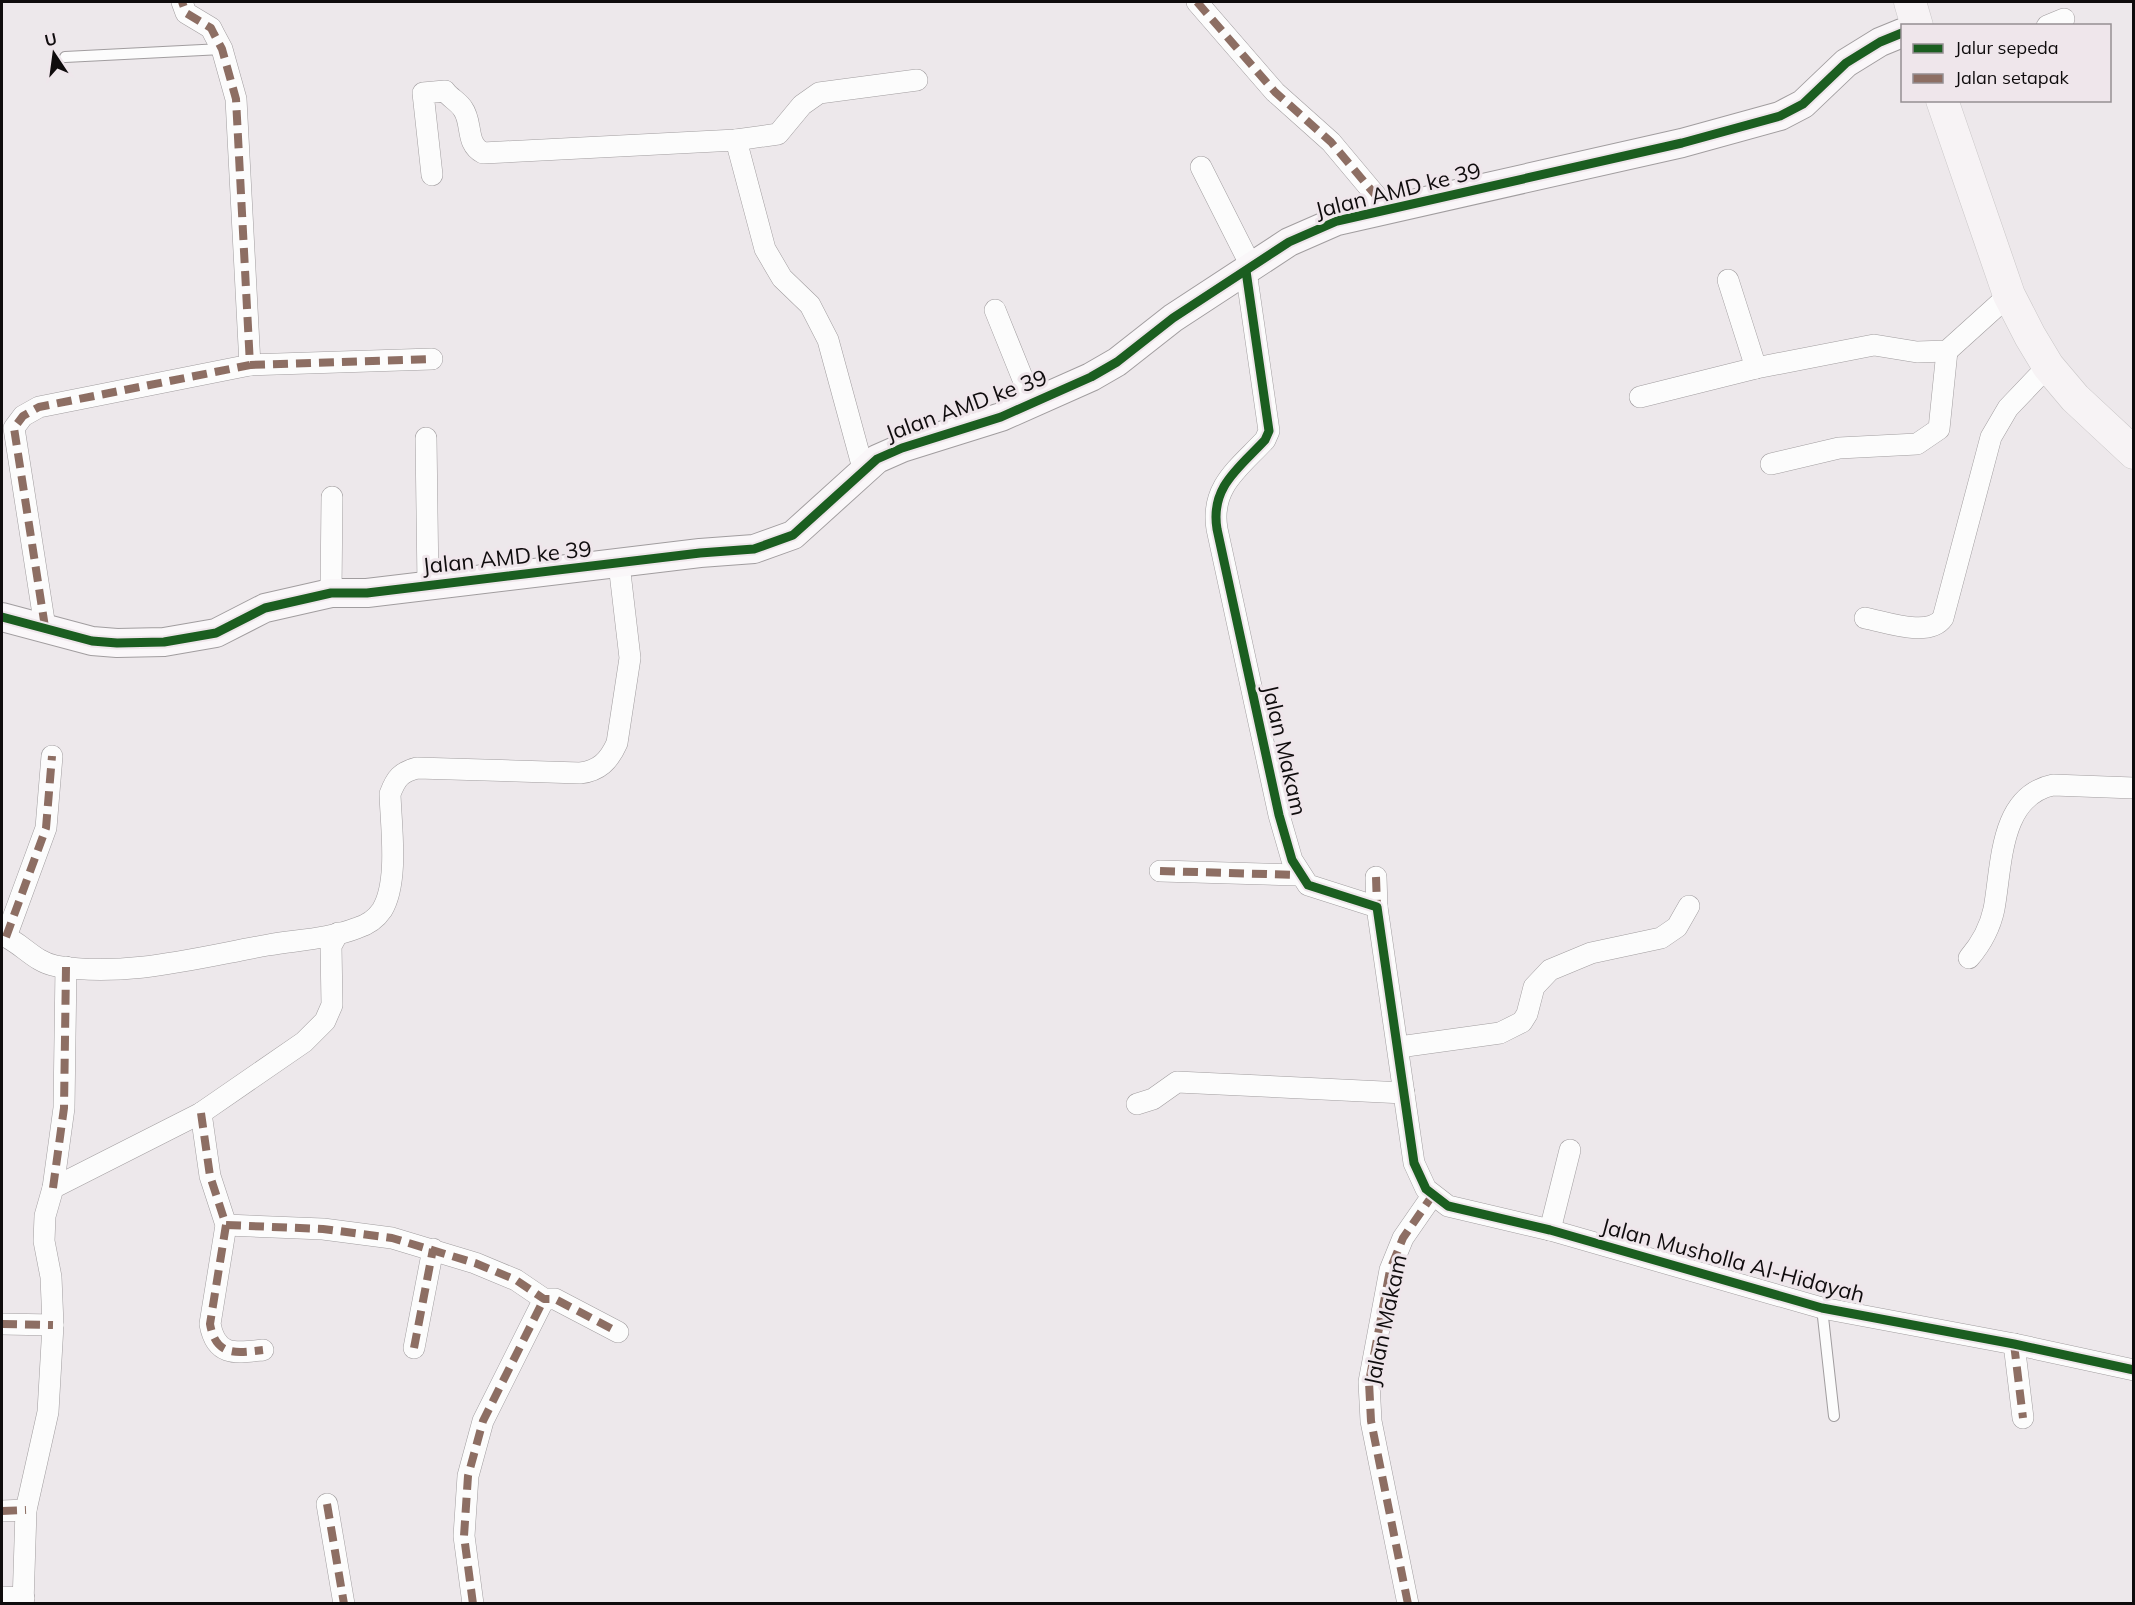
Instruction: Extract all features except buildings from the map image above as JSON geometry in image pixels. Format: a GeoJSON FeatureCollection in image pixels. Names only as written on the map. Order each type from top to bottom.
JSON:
{"type":"FeatureCollection","features":[{"type":"Feature","properties":{"kind":"main road"},"geometry":{"type":"LineString","coordinates":[[1910,2],[1916,24]]}},
{"type":"Feature","properties":{"kind":"main road"},"geometry":{"type":"LineString","coordinates":[[1943,102],[2009,295],[2048,366],[2075,398],[2133,453]]}},
{"type":"Feature","properties":{"kind":"street"},"geometry":{"type":"LineString","coordinates":[[182,2],[186,13],[211,28],[222,49],[236,99],[250,365]]}},
{"type":"Feature","properties":{"kind":"street"},"geometry":{"type":"LineString","coordinates":[[1197,2],[1275,92],[1330,142],[1388,210]]}},
{"type":"Feature","properties":{"kind":"street","name":"Jalan AMD ke 39"},"geometry":{"type":"LineString","coordinates":[[2,616],[92,641],[117,644],[173,641],[216,633],[266,608],[331,593],[367,593],[700,553],[735,552],[771,545],[792,535],[845,485],[864,472],[877,459],[902,448],[981,424],[1033,404],[1117,362],[1173,318],[1307,232],[1337,221],[1682,143],[1780,116],[1803,104],[1846,63],[1880,42],[1901,33]]}},
{"type":"Feature","properties":{"kind":"street"},"geometry":{"type":"LineString","coordinates":[[432,175],[423,93],[445,91],[454,103],[461,106],[472,144],[483,153],[736,140],[778,135],[802,105],[819,93],[916,80]]}},
{"type":"Feature","properties":{"kind":"street"},"geometry":{"type":"LineString","coordinates":[[736,140],[765,249],[782,278],[815,313],[828,340],[864,472]]}},
{"type":"Feature","properties":{"kind":"street","name":"Jalan Makam"},"geometry":{"type":"LineString","coordinates":[[1201,167],[1249,269],[1269,431],[1265,440],[1222,488],[1214,513],[1279,815],[1299,875]]}},
{"type":"Feature","properties":{"kind":"street"},"geometry":{"type":"LineString","coordinates":[[1728,279],[1756,368]]}},
{"type":"Feature","properties":{"kind":"street"},"geometry":{"type":"LineString","coordinates":[[1640,397],[1756,368],[1874,345],[1917,352],[1947,351],[2009,295]]}},
{"type":"Feature","properties":{"kind":"street"},"geometry":{"type":"LineString","coordinates":[[995,310],[1033,404]]}},
{"type":"Feature","properties":{"kind":"street"},"geometry":{"type":"LineString","coordinates":[[1771,464],[1839,448],[1917,444],[1939,429],[1947,351]]}},
{"type":"Feature","properties":{"kind":"street"},"geometry":{"type":"LineString","coordinates":[[45,627],[8,429],[23,416],[39,407],[250,365],[432,359]]}},
{"type":"Feature","properties":{"kind":"street"},"geometry":{"type":"LineString","coordinates":[[1865,618],[1925,628],[1939,624],[1943,618],[1991,437],[2008,408],[2048,366]]}},
{"type":"Feature","properties":{"kind":"street"},"geometry":{"type":"LineString","coordinates":[[426,438],[428,585]]}},
{"type":"Feature","properties":{"kind":"street"},"geometry":{"type":"LineString","coordinates":[[331,593],[332,497]]}},
{"type":"Feature","properties":{"kind":"street"},"geometry":{"type":"LineString","coordinates":[[52,756],[46,828],[4,936],[35,959],[66,967],[92,969],[148,965],[338,933],[372,922],[387,900],[391,885],[390,794],[395,780],[403,772],[417,768],[580,773],[602,766],[611,756],[617,743],[630,658],[619,564]]}},
{"type":"Feature","properties":{"kind":"street"},"geometry":{"type":"LineString","coordinates":[[1969,958],[1982,942],[1994,911],[1999,860],[2016,811],[2024,800],[2042,787],[2053,785],[2133,788]]}},
{"type":"Feature","properties":{"kind":"street"},"geometry":{"type":"LineString","coordinates":[[1160,871],[1299,875],[1308,885],[1377,907]]}},
{"type":"Feature","properties":{"kind":"street"},"geometry":{"type":"LineString","coordinates":[[1376,877],[1377,907],[1414,1163],[1421,1182],[1432,1196]]}},
{"type":"Feature","properties":{"kind":"street"},"geometry":{"type":"LineString","coordinates":[[1399,1047],[1500,1033],[1512,1028],[1527,1014],[1534,987],[1550,970],[1591,952],[1660,938],[1677,927],[1689,906]]}},
{"type":"Feature","properties":{"kind":"street"},"geometry":{"type":"LineString","coordinates":[[53,1188],[201,1113],[304,1042],[325,1021],[332,1005],[331,946],[338,933]]}},
{"type":"Feature","properties":{"kind":"street"},"geometry":{"type":"LineString","coordinates":[[2,1597],[24,1601],[27,1510],[48,1412],[53,1325],[51,1277],[44,1241],[45,1216],[53,1188],[64,1108],[66,967]]}},
{"type":"Feature","properties":{"kind":"street"},"geometry":{"type":"LineString","coordinates":[[1137,1104],[1152,1099],[1170,1084],[1177,1082],[1404,1093]]}},
{"type":"Feature","properties":{"kind":"street"},"geometry":{"type":"LineString","coordinates":[[201,1113],[210,1176],[226,1224],[210,1324],[213,1336],[221,1346],[233,1354],[263,1350]]}},
{"type":"Feature","properties":{"kind":"street"},"geometry":{"type":"LineString","coordinates":[[1550,1230],[1570,1150]]}},
{"type":"Feature","properties":{"kind":"street","name":"Jalan Makam"},"geometry":{"type":"LineString","coordinates":[[1408,1604],[1371,1421],[1369,1382],[1390,1270],[1403,1238],[1432,1196]]}},
{"type":"Feature","properties":{"kind":"street","name":"Jalan Musholla Al-Hidayah"},"geometry":{"type":"LineString","coordinates":[[1432,1196],[1448,1206],[1550,1230],[1822,1308],[2014,1344],[2133,1370]]}},
{"type":"Feature","properties":{"kind":"street"},"geometry":{"type":"LineString","coordinates":[[226,1224],[361,1233],[434,1249],[516,1280],[544,1299],[555,1299],[618,1332]]}},
{"type":"Feature","properties":{"kind":"street"},"geometry":{"type":"LineString","coordinates":[[414,1348],[434,1249]]}},
{"type":"Feature","properties":{"kind":"street"},"geometry":{"type":"LineString","coordinates":[[473,1604],[464,1536],[468,1476],[483,1421],[544,1299]]}},
{"type":"Feature","properties":{"kind":"street"},"geometry":{"type":"LineString","coordinates":[[2,1324],[53,1325]]}},
{"type":"Feature","properties":{"kind":"street"},"geometry":{"type":"LineString","coordinates":[[2014,1344],[2022,1418]]}},
{"type":"Feature","properties":{"kind":"street"},"geometry":{"type":"LineString","coordinates":[[327,1504],[344,1604]]}},
{"type":"Feature","properties":{"kind":"street"},"geometry":{"type":"LineString","coordinates":[[2,1511],[27,1510]]}},
{"type":"Feature","properties":{"kind":"lane"},"geometry":{"type":"LineString","coordinates":[[65,57],[222,49]]}},
{"type":"Feature","properties":{"kind":"lane"},"geometry":{"type":"LineString","coordinates":[[1822,1308],[1834,1416]]}},
{"type":"Feature","properties":{"kind":"marked path"},"geometry":{"type":"LineString","coordinates":[[45,627],[14,428],[23,416],[39,407],[250,365],[236,99],[222,49],[211,28],[186,13],[182,2]]}},
{"type":"Feature","properties":{"kind":"marked path"},"geometry":{"type":"LineString","coordinates":[[1197,2],[1275,92],[1331,142],[1388,210]]}},
{"type":"Feature","properties":{"kind":"marked path"},"geometry":{"type":"LineString","coordinates":[[250,365],[432,359]]}},
{"type":"Feature","properties":{"kind":"marked path"},"geometry":{"type":"LineString","coordinates":[[6,937],[46,828],[52,756]]}},
{"type":"Feature","properties":{"kind":"marked path"},"geometry":{"type":"LineString","coordinates":[[1160,871],[1299,875]]}},
{"type":"Feature","properties":{"kind":"marked path"},"geometry":{"type":"LineString","coordinates":[[1376,877],[1377,907]]}},
{"type":"Feature","properties":{"kind":"marked path"},"geometry":{"type":"LineString","coordinates":[[53,1188],[64,1108],[66,967]]}},
{"type":"Feature","properties":{"kind":"marked path"},"geometry":{"type":"LineString","coordinates":[[201,1113],[210,1176],[226,1225],[210,1324],[213,1335],[222,1348],[236,1352],[263,1350]]}},
{"type":"Feature","properties":{"kind":"marked path"},"geometry":{"type":"LineString","coordinates":[[1408,1604],[1371,1421],[1369,1382],[1390,1270],[1403,1238],[1432,1196]]}},
{"type":"Feature","properties":{"kind":"marked path"},"geometry":{"type":"LineString","coordinates":[[226,1225],[323,1229],[392,1238],[475,1263],[516,1280],[544,1299],[555,1299],[618,1332]]}},
{"type":"Feature","properties":{"kind":"marked path"},"geometry":{"type":"LineString","coordinates":[[414,1348],[433,1249]]}},
{"type":"Feature","properties":{"kind":"marked path"},"geometry":{"type":"LineString","coordinates":[[473,1604],[464,1536],[468,1476],[483,1421],[544,1299]]}},
{"type":"Feature","properties":{"kind":"marked path"},"geometry":{"type":"LineString","coordinates":[[2,1324],[53,1325]]}},
{"type":"Feature","properties":{"kind":"marked path"},"geometry":{"type":"LineString","coordinates":[[2014,1344],[2023,1418]]}},
{"type":"Feature","properties":{"kind":"marked path"},"geometry":{"type":"LineString","coordinates":[[327,1504],[344,1604]]}},
{"type":"Feature","properties":{"kind":"marked path"},"geometry":{"type":"LineString","coordinates":[[2,1511],[26,1510]]}},
{"type":"Feature","properties":{"kind":"cycle path"},"geometry":{"type":"LineString","coordinates":[[2,617],[92,641],[164,642],[216,633],[265,608],[331,593],[367,593],[700,553],[754,549],[793,535],[877,459],[902,448],[1001,417],[1091,377],[1117,362],[1173,318],[1289,242],[1337,221],[1682,143],[1780,116],[1803,104],[1846,63],[1880,42],[1901,33]]}},
{"type":"Feature","properties":{"kind":"cycle path"},"geometry":{"type":"LineString","coordinates":[[1246,271],[1269,431],[1265,440],[1237,469],[1222,490],[1216,514],[1217,529],[1279,815],[1292,860],[1308,885],[1377,907],[1414,1163],[1426,1189],[1448,1206],[1550,1230],[1822,1308],[2014,1344],[2134,1370]]}}]}
